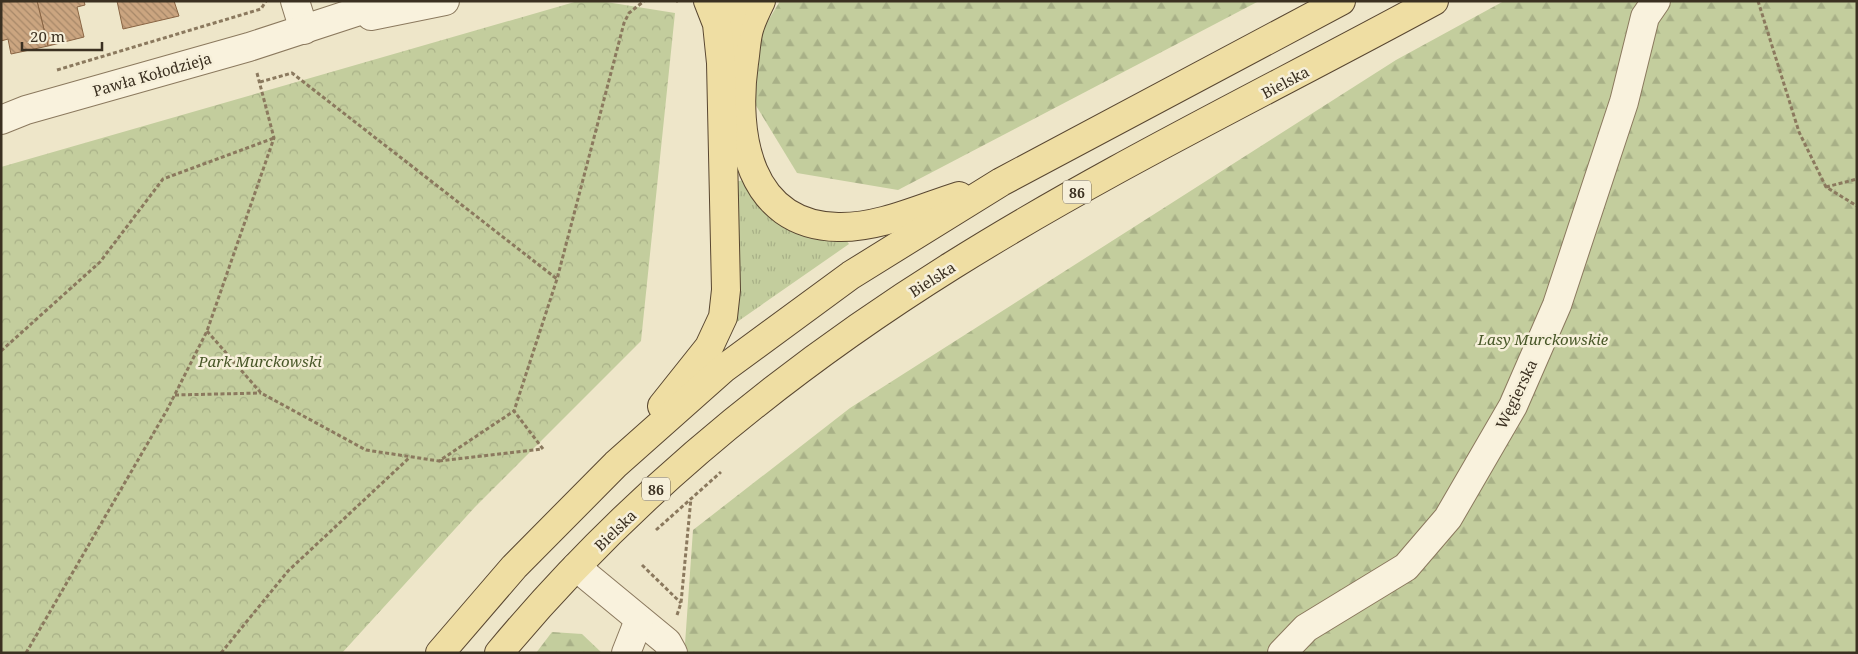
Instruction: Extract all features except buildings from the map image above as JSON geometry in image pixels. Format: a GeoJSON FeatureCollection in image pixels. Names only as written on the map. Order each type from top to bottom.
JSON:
{"type":"FeatureCollection","features":[{"type":"Feature","properties":{"kind":"main road"},"geometry":{"type":"LineString","coordinates":[[616,464],[709,347],[723,317],[726,290],[721,63],[717,24],[708,1]]}},
{"type":"Feature","properties":{"kind":"main road"},"geometry":{"type":"LineString","coordinates":[[721,63],[734,1]]}},
{"type":"Feature","properties":{"kind":"main road"},"geometry":{"type":"LineString","coordinates":[[761,1],[750,27],[741,104],[748,161],[760,184],[776,205],[795,217],[814,224],[838,227],[858,225],[891,218],[1001,182]]}},
{"type":"Feature","properties":{"kind":"main road"},"geometry":{"type":"LineString","coordinates":[[440,653],[514,567],[616,464],[723,369],[852,275],[1001,182],[1341,1]]}},
{"type":"Feature","properties":{"kind":"main road","name":"Bielska"},"geometry":{"type":"LineString","coordinates":[[499,653],[576,567],[668,478],[757,404],[876,316],[954,264],[1080,190],[1434,1]]}},
{"type":"Feature","properties":{"kind":"street"},"geometry":{"type":"LineString","coordinates":[[295,1],[304,30]]}},
{"type":"Feature","properties":{"kind":"street","name":"Pawła Kołodzieja"},"geometry":{"type":"LineString","coordinates":[[1,120],[26,110],[304,30],[390,1]]}},
{"type":"Feature","properties":{"kind":"street","name":"Pawła Kołodzieja"},"geometry":{"type":"LineString","coordinates":[[304,30],[445,1]]}},
{"type":"Feature","properties":{"kind":"street","name":"Węgierska"},"geometry":{"type":"LineString","coordinates":[[1282,653],[1306,628],[1406,567],[1448,518],[1513,406],[1557,305],[1624,102],[1644,16],[1656,1]]}},
{"type":"Feature","properties":{"kind":"street"},"geometry":{"type":"LineString","coordinates":[[576,567],[668,642],[673,653]]}},
{"type":"Feature","properties":{"kind":"street"},"geometry":{"type":"LineString","coordinates":[[626,653],[639,620]]}},
{"type":"Feature","properties":{"kind":"path"},"geometry":{"type":"LineString","coordinates":[[56,71],[261,9],[266,1]]}},
{"type":"Feature","properties":{"kind":"path"},"geometry":{"type":"LineString","coordinates":[[439,462],[514,411],[557,279],[624,23],[629,12],[644,1]]}},
{"type":"Feature","properties":{"kind":"path"},"geometry":{"type":"LineString","coordinates":[[1758,1],[1799,132],[1826,187],[1857,206]]}},
{"type":"Feature","properties":{"kind":"path"},"geometry":{"type":"LineString","coordinates":[[26,653],[175,395],[207,331],[274,138],[260,82],[292,73],[557,279]]}},
{"type":"Feature","properties":{"kind":"path"},"geometry":{"type":"LineString","coordinates":[[1,351],[100,262],[163,179],[274,138]]}},
{"type":"Feature","properties":{"kind":"path"},"geometry":{"type":"LineString","coordinates":[[1826,187],[1857,179]]}},
{"type":"Feature","properties":{"kind":"path"},"geometry":{"type":"LineString","coordinates":[[207,331],[261,394],[366,450],[439,462],[543,449],[514,411]]}},
{"type":"Feature","properties":{"kind":"path"},"geometry":{"type":"LineString","coordinates":[[175,395],[261,394]]}},
{"type":"Feature","properties":{"kind":"path"},"geometry":{"type":"LineString","coordinates":[[221,653],[288,570],[410,457]]}},
{"type":"Feature","properties":{"kind":"path"},"geometry":{"type":"LineString","coordinates":[[656,530],[728,465]]}},
{"type":"Feature","properties":{"kind":"path"},"geometry":{"type":"LineString","coordinates":[[642,565],[681,603],[691,498]]}},
{"type":"Feature","properties":{"kind":"green space","name":"Park Murckowski"},"geometry":{"type":"Polygon","coordinates":[[[578,1],[600,1],[675,13],[641,341],[475,507],[342,653],[1,653],[1,167],[578,1]]]}},
{"type":"Feature","properties":{"kind":"green space"},"geometry":{"type":"Polygon","coordinates":[[[780,1],[1259,1],[898,190],[797,173],[752,99],[762,31],[780,1]]]}},
{"type":"Feature","properties":{"kind":"green space","name":"Lasy Murckowskie"},"geometry":{"type":"Polygon","coordinates":[[[1504,1],[1857,1],[1857,653],[681,653],[685,644],[693,530],[850,408],[1396,60],[1504,1]]]}},
{"type":"Feature","properties":{"kind":"green space"},"geometry":{"type":"Polygon","coordinates":[[[744,180],[763,209],[785,227],[811,236],[846,240],[849,244],[737,322],[739,292],[734,182],[744,180]]]}},
{"type":"Feature","properties":{"kind":"green space"},"geometry":{"type":"Polygon","coordinates":[[[552,632],[582,634],[602,653],[536,653],[552,632]]]}}]}
